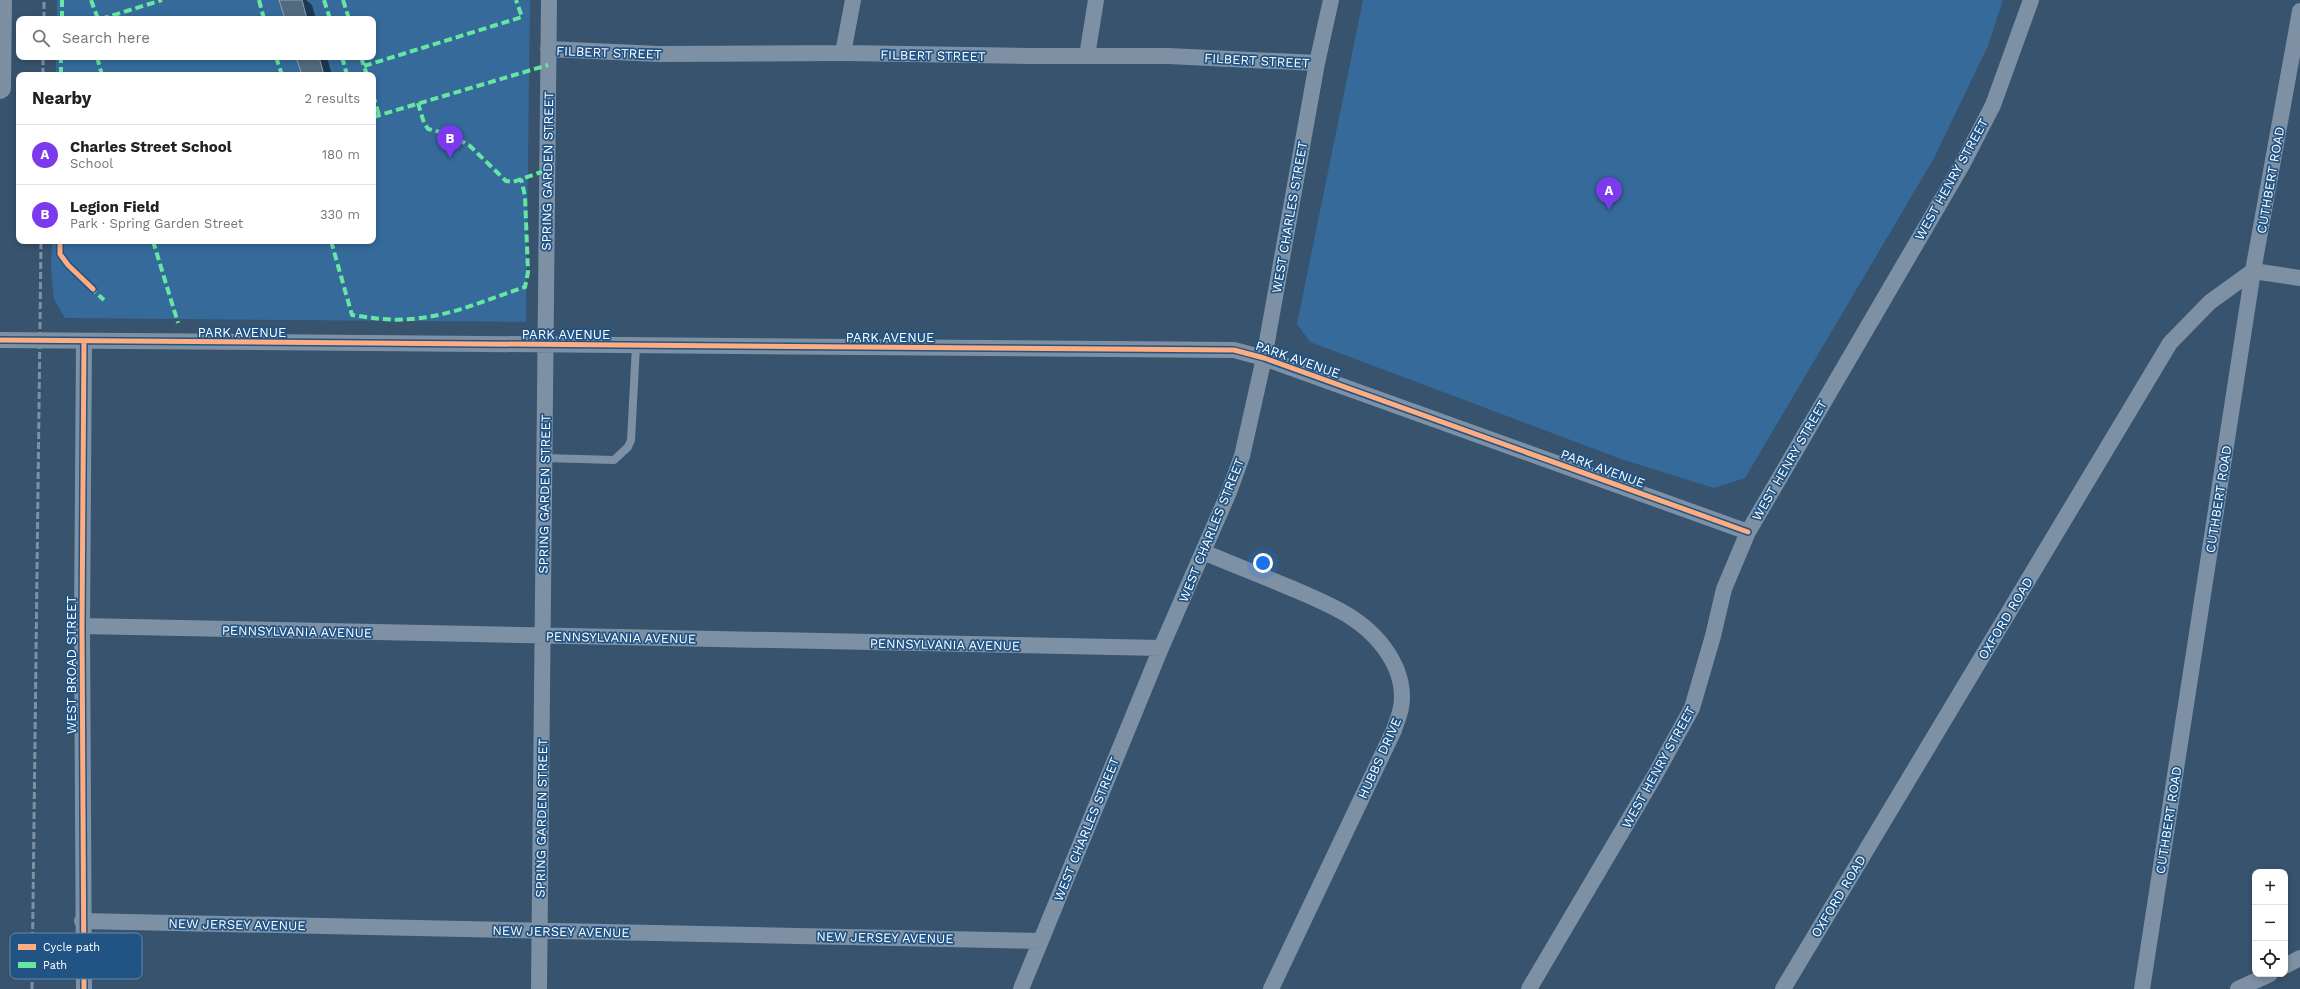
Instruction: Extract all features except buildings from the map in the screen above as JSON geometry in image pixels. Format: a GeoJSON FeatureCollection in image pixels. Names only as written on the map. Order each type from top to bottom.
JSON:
{"type":"FeatureCollection","features":[{"type":"Feature","properties":{"kind":"main road"},"geometry":{"type":"LineString","coordinates":[[0,9],[0,88]]}},
{"type":"Feature","properties":{"kind":"street","name":"SPRING GARDEN STREET"},"geometry":{"type":"LineString","coordinates":[[540,989],[549,0]]}},
{"type":"Feature","properties":{"kind":"street"},"geometry":{"type":"LineString","coordinates":[[843,53],[853,0]]}},
{"type":"Feature","properties":{"kind":"street"},"geometry":{"type":"LineString","coordinates":[[1087,56],[1096,0]]}},
{"type":"Feature","properties":{"kind":"street","name":"WEST CHARLES STREET"},"geometry":{"type":"LineString","coordinates":[[1021,989],[1161,648],[1203,552],[1242,456],[1264,358],[1317,63],[1331,0]]}},
{"type":"Feature","properties":{"kind":"street","name":"WEST HENRY STREET"},"geometry":{"type":"LineString","coordinates":[[1529,989],[1692,708],[1714,636],[1724,589],[1748,532],[1962,165],[1993,104],[2032,0]]}},
{"type":"Feature","properties":{"kind":"street","name":"CUTHBERT ROAD"},"geometry":{"type":"LineString","coordinates":[[2142,989],[2254,271],[2300,11]]}},
{"type":"Feature","properties":{"kind":"street","name":"FILBERT STREET"},"geometry":{"type":"LineString","coordinates":[[548,49],[659,54],[843,53],[1168,56],[1317,63]]}},
{"type":"Feature","properties":{"kind":"street"},"geometry":{"type":"LineString","coordinates":[[2254,271],[2300,278]]}},
{"type":"Feature","properties":{"kind":"street","name":"OXFORD ROAD"},"geometry":{"type":"LineString","coordinates":[[1783,989],[2170,343],[2210,302],[2254,271]]}},
{"type":"Feature","properties":{"kind":"street","name":"PARK AVENUE"},"geometry":{"type":"LineString","coordinates":[[0,340],[1234,350],[1264,358],[1748,532]]}},
{"type":"Feature","properties":{"kind":"street","name":"WEST BROAD STREET"},"geometry":{"type":"LineString","coordinates":[[82,933],[82,626],[84,341]]}},
{"type":"Feature","properties":{"kind":"street","name":"HUBBS DRIVE"},"geometry":{"type":"LineString","coordinates":[[1203,552],[1335,607],[1358,620],[1370,630],[1385,647],[1396,667],[1401,684],[1402,706],[1394,730],[1271,989]]}},
{"type":"Feature","properties":{"kind":"street","name":"PENNSYLVANIA AVENUE"},"geometry":{"type":"LineString","coordinates":[[82,626],[1161,648]]}},
{"type":"Feature","properties":{"kind":"street","name":"NEW JERSEY AVENUE"},"geometry":{"type":"LineString","coordinates":[[82,921],[1040,941]]}},
{"type":"Feature","properties":{"kind":"street"},"geometry":{"type":"LineString","coordinates":[[2288,964],[2300,958]]}},
{"type":"Feature","properties":{"kind":"street"},"geometry":{"type":"LineString","coordinates":[[2238,989],[2264,977]]}},
{"type":"Feature","properties":{"kind":"street","name":"WEST BROAD STREET"},"geometry":{"type":"LineString","coordinates":[[84,979],[84,989]]}},
{"type":"Feature","properties":{"kind":"lane"},"geometry":{"type":"LineString","coordinates":[[544,458],[614,460],[628,447],[631,440],[636,346]]}},
{"type":"Feature","properties":{"kind":"shaded area"},"geometry":{"type":"Polygon","coordinates":[[[57,0],[530,0],[526,322],[65,318],[54,299],[51,271],[52,244],[376,244],[376,72],[56,72],[56,60],[376,60],[376,16],[57,16],[57,0]]]}},
{"type":"Feature","properties":{"kind":"shaded area"},"geometry":{"type":"Polygon","coordinates":[[[1363,0],[2003,0],[1988,46],[1933,160],[1745,478],[1714,488],[1621,459],[1310,342],[1297,324],[1363,0]]]}},
{"type":"Feature","properties":{"kind":"railway"},"geometry":{"type":"LineString","coordinates":[[44,0],[44,16]]}},
{"type":"Feature","properties":{"kind":"railway"},"geometry":{"type":"LineString","coordinates":[[43,60],[43,72]]}},
{"type":"Feature","properties":{"kind":"railway"},"geometry":{"type":"LineString","coordinates":[[33,933],[41,244]]}},
{"type":"Feature","properties":{"kind":"railway"},"geometry":{"type":"LineString","coordinates":[[32,979],[32,989]]}},
{"type":"Feature","properties":{"kind":"marked path"},"geometry":{"type":"LineString","coordinates":[[62,0],[62,16]]}},
{"type":"Feature","properties":{"kind":"marked path"},"geometry":{"type":"LineString","coordinates":[[91,0],[97,16]]}},
{"type":"Feature","properties":{"kind":"marked path"},"geometry":{"type":"LineString","coordinates":[[111,16],[162,0]]}},
{"type":"Feature","properties":{"kind":"marked path"},"geometry":{"type":"LineString","coordinates":[[259,0],[263,16]]}},
{"type":"Feature","properties":{"kind":"marked path"},"geometry":{"type":"LineString","coordinates":[[324,0],[329,16]]}},
{"type":"Feature","properties":{"kind":"marked path"},"geometry":{"type":"LineString","coordinates":[[343,0],[348,16]]}},
{"type":"Feature","properties":{"kind":"marked path"},"geometry":{"type":"LineString","coordinates":[[364,66],[522,17],[516,0]]}},
{"type":"Feature","properties":{"kind":"marked path"},"geometry":{"type":"LineString","coordinates":[[61,60],[61,72]]}},
{"type":"Feature","properties":{"kind":"marked path"},"geometry":{"type":"LineString","coordinates":[[98,60],[101,72]]}},
{"type":"Feature","properties":{"kind":"marked path"},"geometry":{"type":"LineString","coordinates":[[277,60],[281,72]]}},
{"type":"Feature","properties":{"kind":"marked path"},"geometry":{"type":"LineString","coordinates":[[343,60],[346,72]]}},
{"type":"Feature","properties":{"kind":"marked path"},"geometry":{"type":"LineString","coordinates":[[362,60],[366,72]]}},
{"type":"Feature","properties":{"kind":"marked path"},"geometry":{"type":"LineString","coordinates":[[376,116],[548,65]]}},
{"type":"Feature","properties":{"kind":"marked path"},"geometry":{"type":"LineString","coordinates":[[418,103],[424,123],[428,129],[449,134],[470,146],[506,181],[513,182],[547,170]]}},
{"type":"Feature","properties":{"kind":"marked path"},"geometry":{"type":"LineString","coordinates":[[376,105],[379,115]]}},
{"type":"Feature","properties":{"kind":"marked path"},"geometry":{"type":"LineString","coordinates":[[332,244],[352,315],[403,320],[425,318],[468,307],[525,287],[528,272],[525,196],[521,179]]}},
{"type":"Feature","properties":{"kind":"marked path"},"geometry":{"type":"LineString","coordinates":[[154,244],[178,323]]}},
{"type":"Feature","properties":{"kind":"marked path"},"geometry":{"type":"LineString","coordinates":[[90,287],[104,300]]}},
{"type":"Feature","properties":{"kind":"cycle path"},"geometry":{"type":"LineString","coordinates":[[60,244],[60,254],[68,265],[93,289]]}},
{"type":"Feature","properties":{"kind":"cycle path"},"geometry":{"type":"LineString","coordinates":[[0,340],[1234,350],[1264,358],[1748,532]]}},
{"type":"Feature","properties":{"kind":"cycle path"},"geometry":{"type":"LineString","coordinates":[[84,341],[82,626],[84,933]]}},
{"type":"Feature","properties":{"kind":"cycle path"},"geometry":{"type":"LineString","coordinates":[[84,979],[84,989]]}},
{"type":"Feature","properties":{"kind":"place","name":"Legion Field"},"geometry":{"type":"Point","coordinates":[450,158]}},
{"type":"Feature","properties":{"kind":"place","name":"Charles Street School"},"geometry":{"type":"Point","coordinates":[1609,210]}}]}
